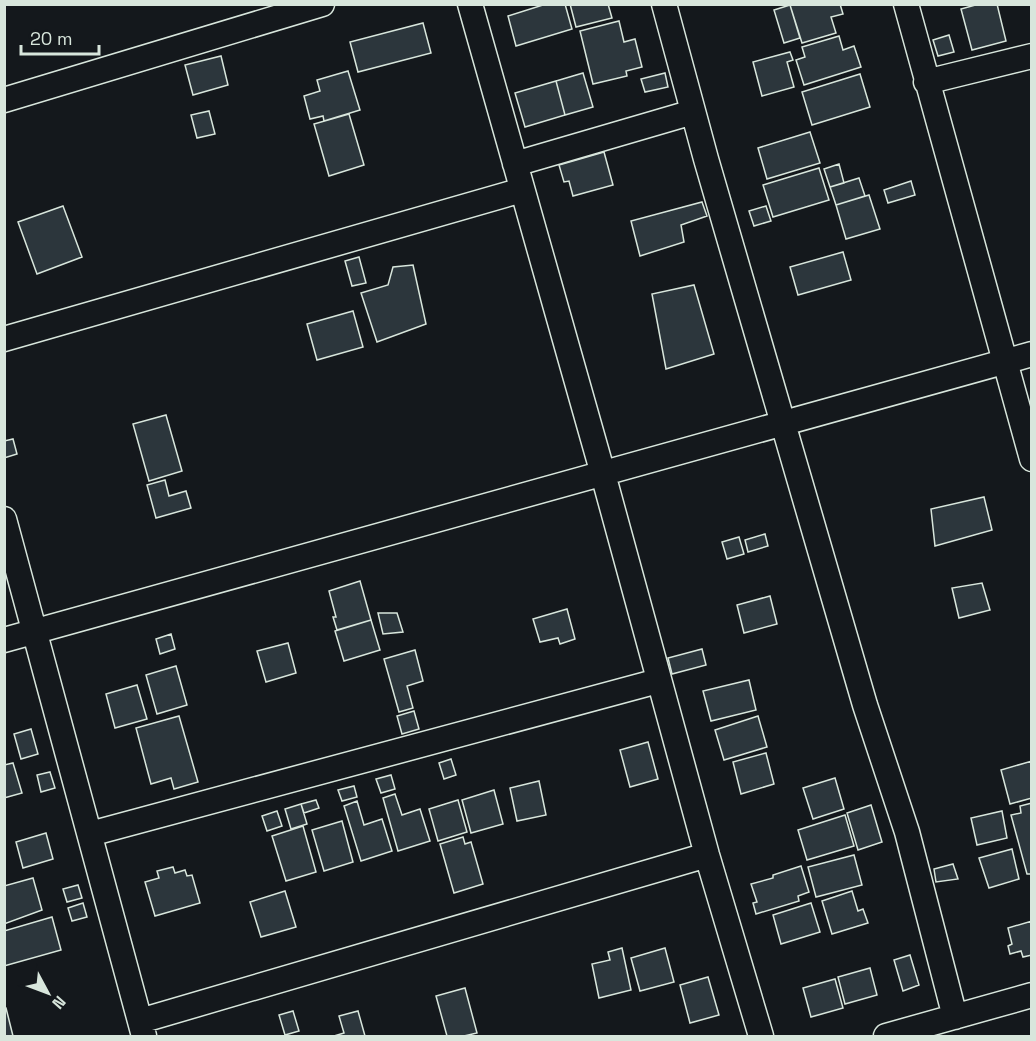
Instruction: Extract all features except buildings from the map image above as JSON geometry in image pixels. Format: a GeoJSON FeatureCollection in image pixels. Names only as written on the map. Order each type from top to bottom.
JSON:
{"type":"FeatureCollection","features":[{"type":"Feature","properties":{"kind":"street"},"geometry":{"type":"LineString","coordinates":[[4,100],[322,4]]}},
{"type":"Feature","properties":{"kind":"street"},"geometry":{"type":"LineString","coordinates":[[470,4],[603,474],[707,855],[761,1036]]}},
{"type":"Feature","properties":{"kind":"street"},"geometry":{"type":"LineString","coordinates":[[664,4],[693,112],[865,705],[907,832],[955,1017]]}},
{"type":"Feature","properties":{"kind":"street"},"geometry":{"type":"LineString","coordinates":[[906,4],[1032,459]]}},
{"type":"Feature","properties":{"kind":"street"},"geometry":{"type":"LineString","coordinates":[[926,82],[1032,56]]}},
{"type":"Feature","properties":{"kind":"street"},"geometry":{"type":"LineString","coordinates":[[515,164],[693,112]]}},
{"type":"Feature","properties":{"kind":"street"},"geometry":{"type":"LineString","coordinates":[[4,339],[522,190]]}},
{"type":"Feature","properties":{"kind":"street"},"geometry":{"type":"LineString","coordinates":[[4,640],[1032,354]]}},
{"type":"Feature","properties":{"kind":"street"},"geometry":{"type":"LineString","coordinates":[[4,519],[142,1029],[707,855]]}},
{"type":"Feature","properties":{"kind":"street"},"geometry":{"type":"LineString","coordinates":[[90,834],[658,681]]}},
{"type":"Feature","properties":{"kind":"street"},"geometry":{"type":"LineString","coordinates":[[886,1036],[1032,995]]}}]}
